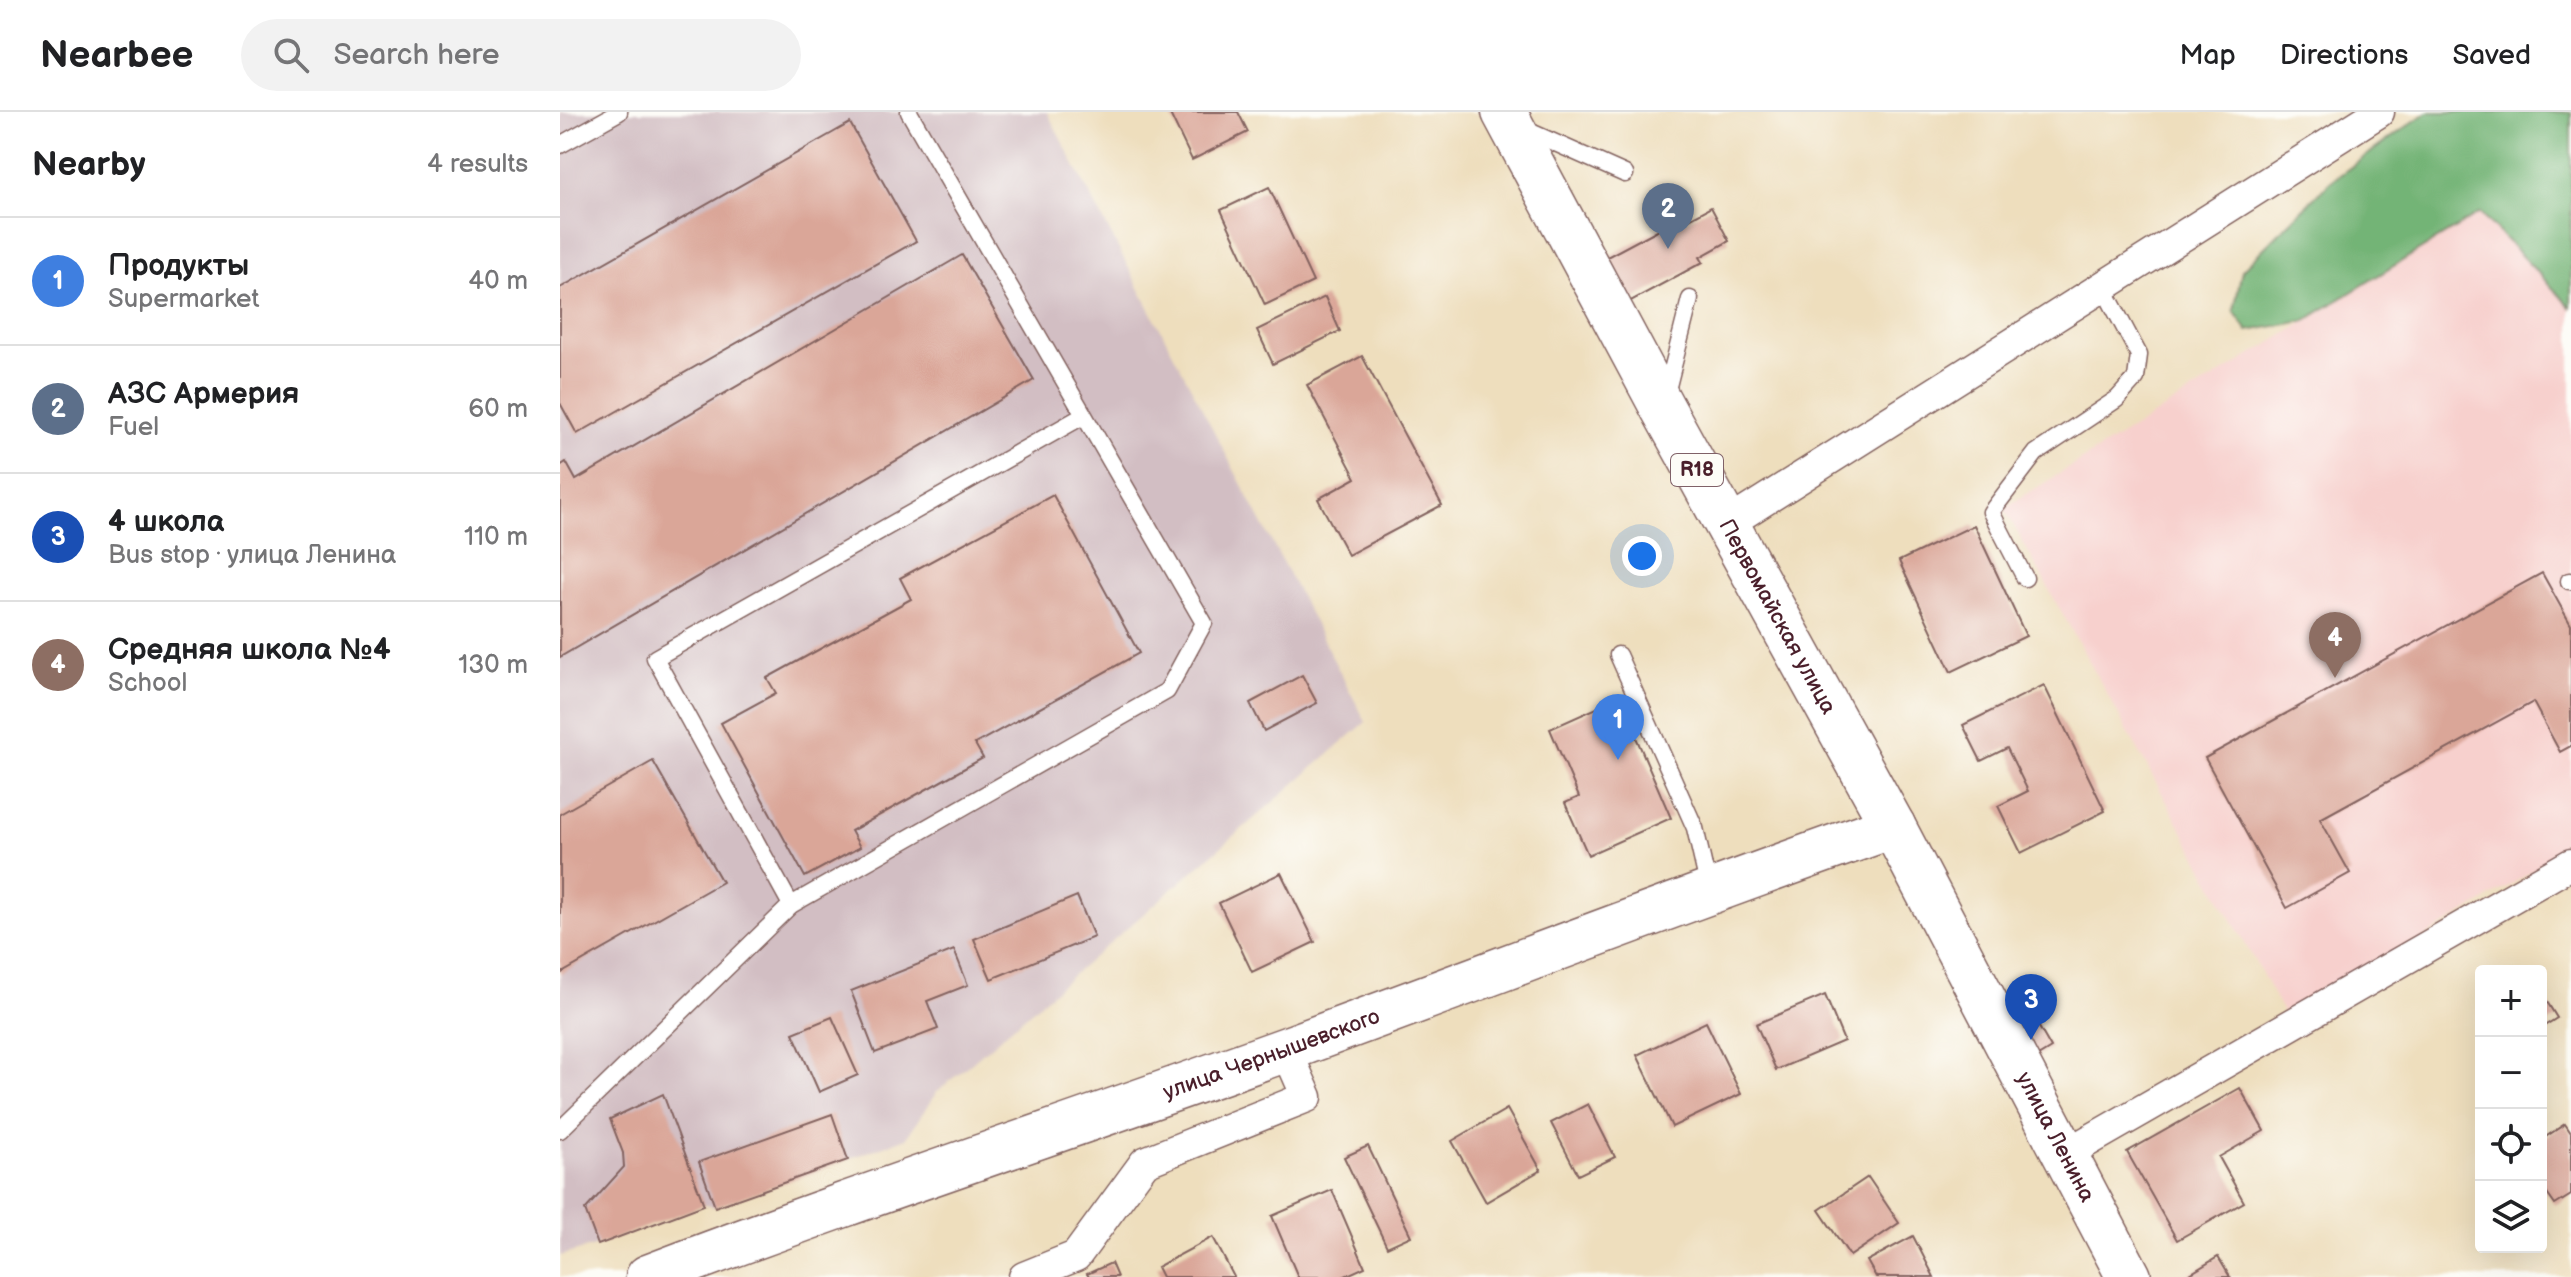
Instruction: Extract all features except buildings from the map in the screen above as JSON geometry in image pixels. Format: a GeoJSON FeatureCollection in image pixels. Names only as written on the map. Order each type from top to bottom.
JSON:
{"type":"FeatureCollection","features":[{"type":"Feature","properties":{"kind":"main road","name":"Первомайская улица"},"geometry":{"type":"LineString","coordinates":[[1508,118],[1662,407],[1893,826]]}},
{"type":"Feature","properties":{"kind":"main road","name":"улица Чернышевского"},"geometry":{"type":"LineString","coordinates":[[648,1277],[745,1239],[1286,1049],[1709,890],[1893,826]]}},
{"type":"Feature","properties":{"kind":"main road","name":"улица Ленина"},"geometry":{"type":"LineString","coordinates":[[1893,826],[2064,1155],[2116,1273]]}},
{"type":"Feature","properties":{"kind":"street"},"geometry":{"type":"LineString","coordinates":[[1727,524],[2379,112]]}},
{"type":"Feature","properties":{"kind":"street"},"geometry":{"type":"LineString","coordinates":[[2064,1155],[2571,864]]}},
{"type":"Feature","properties":{"kind":"street"},"geometry":{"type":"LineString","coordinates":[[1024,1277],[1076,1256],[1145,1162],[1307,1097],[1286,1049]]}},
{"type":"Feature","properties":{"kind":"lane"},"geometry":{"type":"LineString","coordinates":[[560,145],[619,112]]}},
{"type":"Feature","properties":{"kind":"lane"},"geometry":{"type":"LineString","coordinates":[[560,1130],[791,905],[1167,691],[1204,623],[909,112]]}},
{"type":"Feature","properties":{"kind":"lane"},"geometry":{"type":"LineString","coordinates":[[1508,118],[1625,174]]}},
{"type":"Feature","properties":{"kind":"lane"},"geometry":{"type":"LineString","coordinates":[[2025,578],[1991,512],[2036,453],[2117,399],[2136,378],[2139,355],[2103,287]]}},
{"type":"Feature","properties":{"kind":"lane"},"geometry":{"type":"LineString","coordinates":[[1662,407],[1690,299]]}},
{"type":"Feature","properties":{"kind":"lane"},"geometry":{"type":"LineString","coordinates":[[791,905],[655,658],[1083,416]]}},
{"type":"Feature","properties":{"kind":"lane"},"geometry":{"type":"LineString","coordinates":[[1618,655],[1695,828],[1709,890]]}},
{"type":"Feature","properties":{"kind":"shaded area"},"geometry":{"type":"Polygon","coordinates":[[[560,112],[1047,112],[1366,722],[936,1093],[906,1138],[715,1207],[704,1205],[560,1256],[560,112]]]}},
{"type":"Feature","properties":{"kind":"shaded area"},"geometry":{"type":"Polygon","coordinates":[[[2481,213],[2571,307],[2571,848],[2288,1021],[2004,508],[2481,213]]]}},
{"type":"Feature","properties":{"kind":"green space"},"geometry":{"type":"Polygon","coordinates":[[[2427,112],[2571,112],[2571,307],[2480,213],[2304,321],[2248,331],[2234,311],[2242,270],[2330,182],[2427,112]]]}},
{"type":"Feature","properties":{"kind":"place","name":"АЗС Армерия"},"geometry":{"type":"Point","coordinates":[1668,249]}},
{"type":"Feature","properties":{"kind":"place","name":"Средняя школа №4"},"geometry":{"type":"Point","coordinates":[2335,678]}},
{"type":"Feature","properties":{"kind":"place","name":"Продукты"},"geometry":{"type":"Point","coordinates":[1618,760]}},
{"type":"Feature","properties":{"kind":"place","name":"4 школа"},"geometry":{"type":"Point","coordinates":[2031,1040]}}]}
